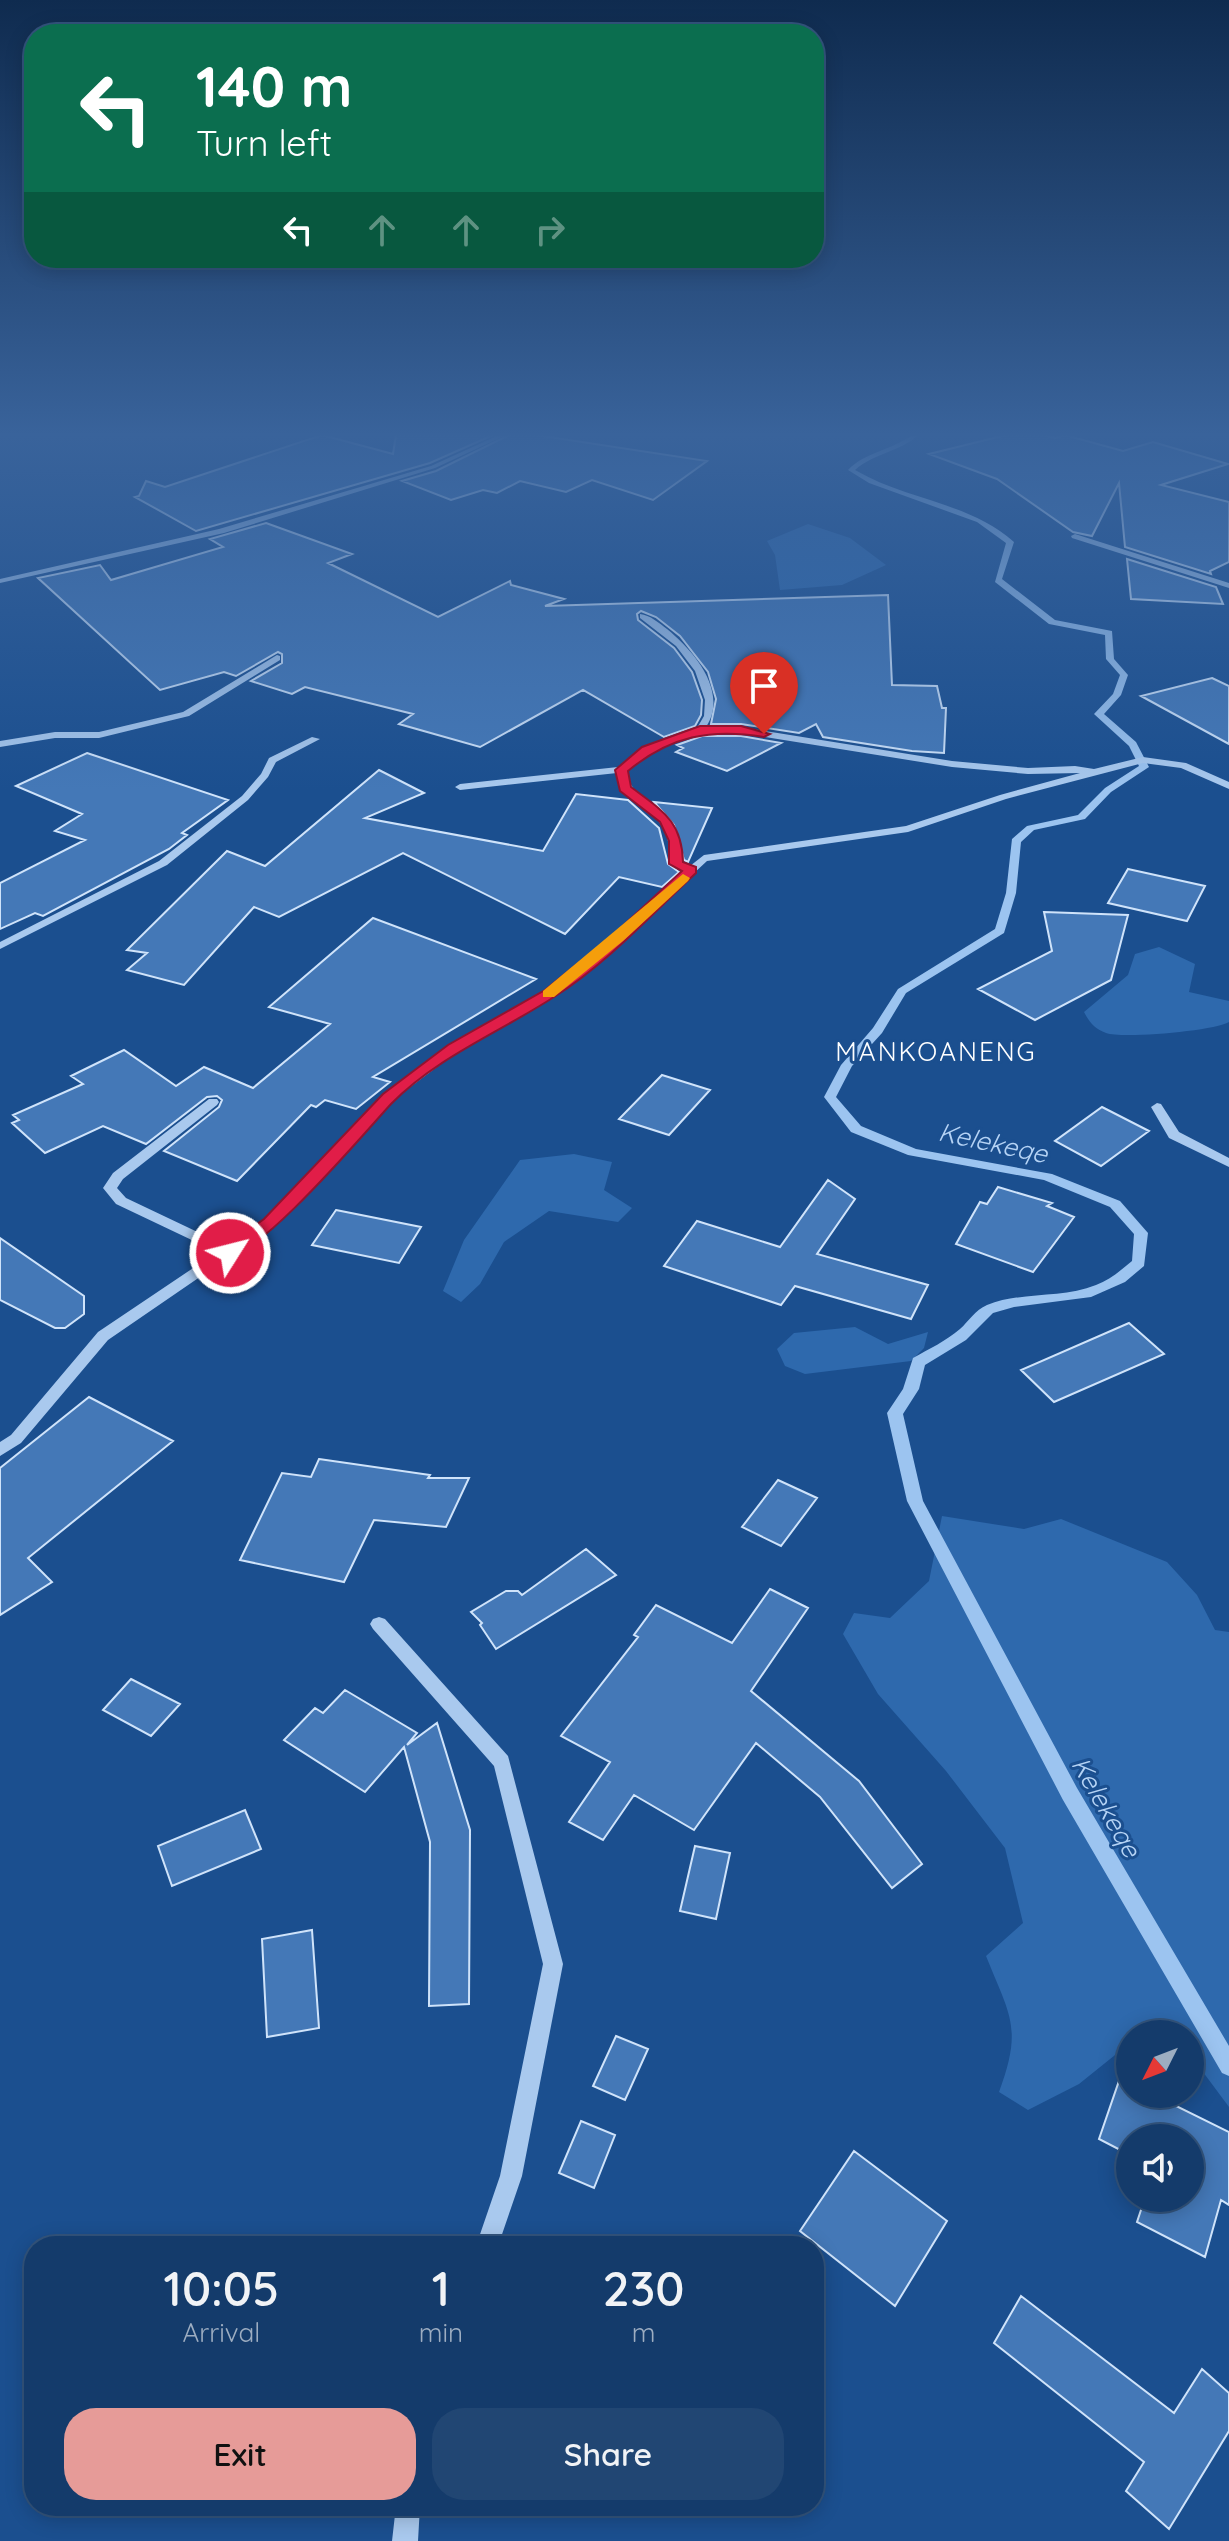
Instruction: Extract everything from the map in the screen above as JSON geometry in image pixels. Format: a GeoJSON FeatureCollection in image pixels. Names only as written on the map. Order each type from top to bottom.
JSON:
{"type":"FeatureCollection","features":[{"type":"Feature","properties":{"kind":"street"},"geometry":{"type":"LineString","coordinates":[[0,581],[121,554]]}},
{"type":"Feature","properties":{"kind":"street"},"geometry":{"type":"LineString","coordinates":[[1129,554],[1229,586]]}},
{"type":"Feature","properties":{"kind":"street"},"geometry":{"type":"LineString","coordinates":[[643,616],[664,627],[699,669],[710,692],[709,714],[700,730]]}},
{"type":"Feature","properties":{"kind":"street"},"geometry":{"type":"LineString","coordinates":[[0,744],[55,735],[99,735],[186,714],[277,658]]}},
{"type":"Feature","properties":{"kind":"street"},"geometry":{"type":"LineString","coordinates":[[460,787],[621,770],[646,750],[700,730],[741,730],[823,741],[952,764],[1028,771],[1075,769],[1094,772]]}},
{"type":"Feature","properties":{"kind":"street"},"geometry":{"type":"LineString","coordinates":[[0,946],[163,863],[245,798],[265,775],[272,760],[315,739]]}},
{"type":"Feature","properties":{"kind":"street"},"geometry":{"type":"LineString","coordinates":[[0,1450],[16,1439],[103,1336],[230,1253],[270,1223],[389,1097],[453,1049],[551,993],[618,938],[704,858],[908,829],[1003,797],[1143,760],[1183,765],[1229,786]]}},
{"type":"Feature","properties":{"kind":"street"},"geometry":{"type":"LineString","coordinates":[[621,770],[625,788],[665,820],[676,841],[676,864],[691,870]]}},
{"type":"Feature","properties":{"kind":"street"},"geometry":{"type":"LineString","coordinates":[[213,1102],[118,1176],[110,1188],[121,1201],[230,1253]]}},
{"type":"Feature","properties":{"kind":"street"},"geometry":{"type":"LineString","coordinates":[[1157,1107],[1174,1135],[1229,1163]]}},
{"type":"Feature","properties":{"kind":"street"},"geometry":{"type":"LineString","coordinates":[[379,1624],[502,1762],[553,1964],[511,2176],[490,2236]]}},
{"type":"Feature","properties":{"kind":"street"},"geometry":{"type":"LineString","coordinates":[[405,2541],[407,2516]]}},
{"type":"Feature","properties":{"kind":"shaded area"},"geometry":{"type":"Polygon","coordinates":[[[871,554],[886,565],[842,585],[780,590],[775,555],[871,554]]]}},
{"type":"Feature","properties":{"kind":"shaded area"},"geometry":{"type":"Polygon","coordinates":[[[1159,947],[1195,964],[1189,992],[1229,1001],[1229,1022],[1148,1035],[1115,1035],[1093,1025],[1084,1012],[1128,975],[1135,954],[1159,947]]]}},
{"type":"Feature","properties":{"kind":"shaded area"},"geometry":{"type":"Polygon","coordinates":[[[574,1154],[612,1162],[604,1190],[632,1208],[618,1222],[549,1211],[504,1242],[480,1284],[461,1302],[443,1291],[464,1240],[520,1160],[574,1154]]]}},
{"type":"Feature","properties":{"kind":"shaded area"},"geometry":{"type":"Polygon","coordinates":[[[855,1327],[888,1344],[928,1332],[924,1348],[911,1361],[805,1374],[785,1366],[777,1349],[794,1333],[855,1327]]]}},
{"type":"Feature","properties":{"kind":"shaded area"},"geometry":{"type":"Polygon","coordinates":[[[942,1516],[1024,1529],[1061,1519],[1167,1562],[1197,1595],[1215,1630],[1229,1632],[1229,2107],[1204,2073],[1204,2020],[1116,2020],[1116,2054],[1079,2084],[1028,2110],[999,2092],[1012,2036],[1007,2008],[986,1956],[1023,1923],[1005,1848],[946,1771],[878,1694],[843,1634],[854,1613],[890,1618],[929,1581],[942,1516]]]}},
{"type":"Feature","properties":{"kind":"building"},"geometry":{"type":"Polygon","coordinates":[[[201,554],[351,554],[328,563],[438,617],[510,581],[511,585],[564,599],[545,606],[888,595],[892,685],[937,686],[942,708],[946,708],[944,753],[823,737],[816,724],[799,733],[741,724],[711,724],[716,699],[708,672],[680,636],[656,617],[641,611],[637,614],[638,620],[674,648],[692,672],[702,700],[701,715],[695,726],[664,737],[583,690],[480,747],[399,724],[413,714],[305,687],[292,694],[251,681],[282,663],[282,654],[278,652],[236,676],[224,672],[160,690],[38,578],[100,565],[111,580],[201,554]]]}},
{"type":"Feature","properties":{"kind":"building"},"geometry":{"type":"Polygon","coordinates":[[[1146,554],[1229,554],[1229,562],[1210,571],[1211,574],[1146,554]]]}},
{"type":"Feature","properties":{"kind":"building"},"geometry":{"type":"Polygon","coordinates":[[[1127,559],[1216,587],[1223,604],[1131,599],[1127,559]]]}},
{"type":"Feature","properties":{"kind":"building"},"geometry":{"type":"Polygon","coordinates":[[[1212,678],[1229,686],[1229,744],[1141,696],[1212,678]]]}},
{"type":"Feature","properties":{"kind":"building"},"geometry":{"type":"Polygon","coordinates":[[[702,736],[741,736],[781,743],[727,771],[676,752],[683,748],[677,745],[702,736]]]}},
{"type":"Feature","properties":{"kind":"building"},"geometry":{"type":"Polygon","coordinates":[[[87,753],[228,800],[182,833],[187,835],[169,849],[43,916],[35,913],[0,929],[0,883],[85,840],[55,831],[82,814],[16,786],[87,753]]]}},
{"type":"Feature","properties":{"kind":"building"},"geometry":{"type":"Polygon","coordinates":[[[379,770],[424,793],[365,818],[543,851],[576,794],[628,800],[659,828],[668,864],[679,872],[662,887],[619,877],[565,934],[403,853],[279,917],[254,907],[184,985],[127,970],[147,953],[127,950],[227,851],[265,866],[379,770]]]}},
{"type":"Feature","properties":{"kind":"building"},"geometry":{"type":"Polygon","coordinates":[[[654,802],[712,808],[688,862],[684,860],[674,825],[654,802]]]}},
{"type":"Feature","properties":{"kind":"building"},"geometry":{"type":"Polygon","coordinates":[[[1128,869],[1205,886],[1187,921],[1108,903],[1128,869]]]}},
{"type":"Feature","properties":{"kind":"building"},"geometry":{"type":"Polygon","coordinates":[[[1044,912],[1128,915],[1111,980],[1035,1020],[978,989],[1052,951],[1044,912]]]}},
{"type":"Feature","properties":{"kind":"building"},"geometry":{"type":"Polygon","coordinates":[[[373,918],[536,979],[373,1077],[390,1082],[356,1109],[325,1100],[316,1107],[311,1105],[237,1181],[164,1151],[219,1107],[222,1100],[217,1096],[207,1097],[146,1144],[103,1126],[45,1153],[12,1123],[19,1120],[13,1115],[83,1084],[71,1076],[124,1050],[176,1086],[204,1067],[253,1088],[330,1024],[269,1007],[373,918]]]}},
{"type":"Feature","properties":{"kind":"building"},"geometry":{"type":"Polygon","coordinates":[[[662,1075],[710,1090],[669,1135],[619,1119],[662,1075]]]}},
{"type":"Feature","properties":{"kind":"building"},"geometry":{"type":"Polygon","coordinates":[[[1102,1107],[1149,1131],[1101,1166],[1055,1141],[1102,1107]]]}},
{"type":"Feature","properties":{"kind":"building"},"geometry":{"type":"Polygon","coordinates":[[[828,1180],[855,1199],[817,1254],[928,1285],[911,1319],[795,1286],[781,1305],[664,1266],[697,1221],[780,1247],[828,1180]]]}},
{"type":"Feature","properties":{"kind":"building"},"geometry":{"type":"Polygon","coordinates":[[[998,1187],[1052,1203],[1047,1206],[1074,1217],[1033,1272],[956,1244],[980,1202],[987,1204],[998,1187]]]}},
{"type":"Feature","properties":{"kind":"building"},"geometry":{"type":"Polygon","coordinates":[[[336,1210],[421,1227],[399,1263],[312,1245],[336,1210]]]}},
{"type":"Feature","properties":{"kind":"building"},"geometry":{"type":"Polygon","coordinates":[[[0,1238],[84,1296],[84,1314],[65,1328],[55,1328],[0,1300],[0,1238]]]}},
{"type":"Feature","properties":{"kind":"building"},"geometry":{"type":"Polygon","coordinates":[[[1129,1323],[1164,1354],[1054,1402],[1021,1370],[1129,1323]]]}},
{"type":"Feature","properties":{"kind":"building"},"geometry":{"type":"Polygon","coordinates":[[[89,1397],[173,1441],[28,1558],[52,1582],[0,1615],[0,1468],[89,1397]]]}},
{"type":"Feature","properties":{"kind":"building"},"geometry":{"type":"Polygon","coordinates":[[[319,1459],[430,1475],[428,1478],[469,1478],[446,1527],[374,1520],[344,1582],[240,1560],[282,1473],[311,1477],[319,1459]]]}},
{"type":"Feature","properties":{"kind":"building"},"geometry":{"type":"Polygon","coordinates":[[[778,1480],[817,1498],[781,1546],[742,1527],[778,1480]]]}},
{"type":"Feature","properties":{"kind":"building"},"geometry":{"type":"Polygon","coordinates":[[[586,1549],[616,1575],[496,1649],[480,1625],[482,1623],[471,1612],[506,1591],[518,1591],[522,1595],[586,1549]]]}},
{"type":"Feature","properties":{"kind":"building"},"geometry":{"type":"Polygon","coordinates":[[[770,1589],[808,1608],[751,1691],[859,1781],[922,1864],[892,1888],[820,1797],[756,1743],[694,1830],[634,1795],[603,1840],[569,1822],[610,1762],[561,1736],[638,1637],[634,1635],[656,1605],[732,1643],[770,1589]]]}},
{"type":"Feature","properties":{"kind":"building"},"geometry":{"type":"Polygon","coordinates":[[[131,1679],[180,1704],[151,1736],[103,1710],[131,1679]]]}},
{"type":"Feature","properties":{"kind":"building"},"geometry":{"type":"Polygon","coordinates":[[[345,1690],[417,1733],[407,1745],[437,1723],[470,1830],[469,2004],[429,2006],[430,1842],[404,1747],[365,1792],[284,1740],[315,1708],[323,1713],[345,1690]]]}},
{"type":"Feature","properties":{"kind":"building"},"geometry":{"type":"Polygon","coordinates":[[[245,1810],[261,1849],[172,1886],[158,1846],[245,1810]]]}},
{"type":"Feature","properties":{"kind":"building"},"geometry":{"type":"Polygon","coordinates":[[[695,1846],[730,1853],[716,1919],[680,1911],[695,1846]]]}},
{"type":"Feature","properties":{"kind":"building"},"geometry":{"type":"Polygon","coordinates":[[[312,1930],[319,2028],[267,2037],[262,1939],[312,1930]]]}},
{"type":"Feature","properties":{"kind":"building"},"geometry":{"type":"Polygon","coordinates":[[[616,2036],[648,2049],[625,2100],[593,2086],[616,2036]]]}},
{"type":"Feature","properties":{"kind":"building"},"geometry":{"type":"Polygon","coordinates":[[[1116,2090],[1116,2108],[1180,2108],[1229,2132],[1229,2205],[1221,2200],[1205,2257],[1137,2222],[1140,2212],[1204,2212],[1204,2124],[1116,2124],[1116,2148],[1099,2139],[1116,2090]]]}},
{"type":"Feature","properties":{"kind":"building"},"geometry":{"type":"Polygon","coordinates":[[[581,2121],[615,2135],[594,2188],[559,2173],[581,2121]]]}},
{"type":"Feature","properties":{"kind":"building"},"geometry":{"type":"Polygon","coordinates":[[[854,2151],[947,2221],[895,2306],[824,2250],[824,2236],[806,2236],[800,2231],[854,2151]]]}},
{"type":"Feature","properties":{"kind":"building"},"geometry":{"type":"Polygon","coordinates":[[[1021,2296],[1174,2413],[1202,2369],[1229,2393],[1229,2431],[1169,2529],[1126,2491],[1144,2462],[994,2343],[1021,2296]]]}},
{"type":"Feature","properties":{"kind":"waterway","name":"Kelekeqe"},"geometry":{"type":"LineString","coordinates":[[1006,554],[998,580],[1052,622],[1109,633],[1110,659],[1124,675],[1117,695],[1099,714],[1132,744],[1144,767],[1108,790],[1081,817],[1031,828],[1016,841],[1011,893],[1000,931],[902,991],[878,1030],[847,1065],[830,1097],[856,1129],[913,1152],[1047,1177],[1115,1204],[1141,1233],[1139,1263],[1103,1288],[1069,1297],[1014,1303],[984,1313],[961,1336],[918,1362],[911,1389],[895,1413],[915,1501],[1070,1794],[1229,2066]]}},
{"type":"Feature","properties":{"kind":"slow traffic"},"geometry":{"type":"LineString","coordinates":[[549,994],[618,938],[683,878]]}},
{"type":"Feature","properties":{"kind":"district","name":"MANKOANENG"},"geometry":{"type":"Point","coordinates":[936,1052]}},
{"type":"Feature","properties":{"kind":"route"},"geometry":{"type":"LineString","coordinates":[[230,1253],[270,1223],[389,1097],[453,1049],[551,993],[618,938],[691,870],[676,864],[676,841],[665,820],[625,788],[621,770],[646,750],[700,730],[741,730],[764,734]]}}]}
